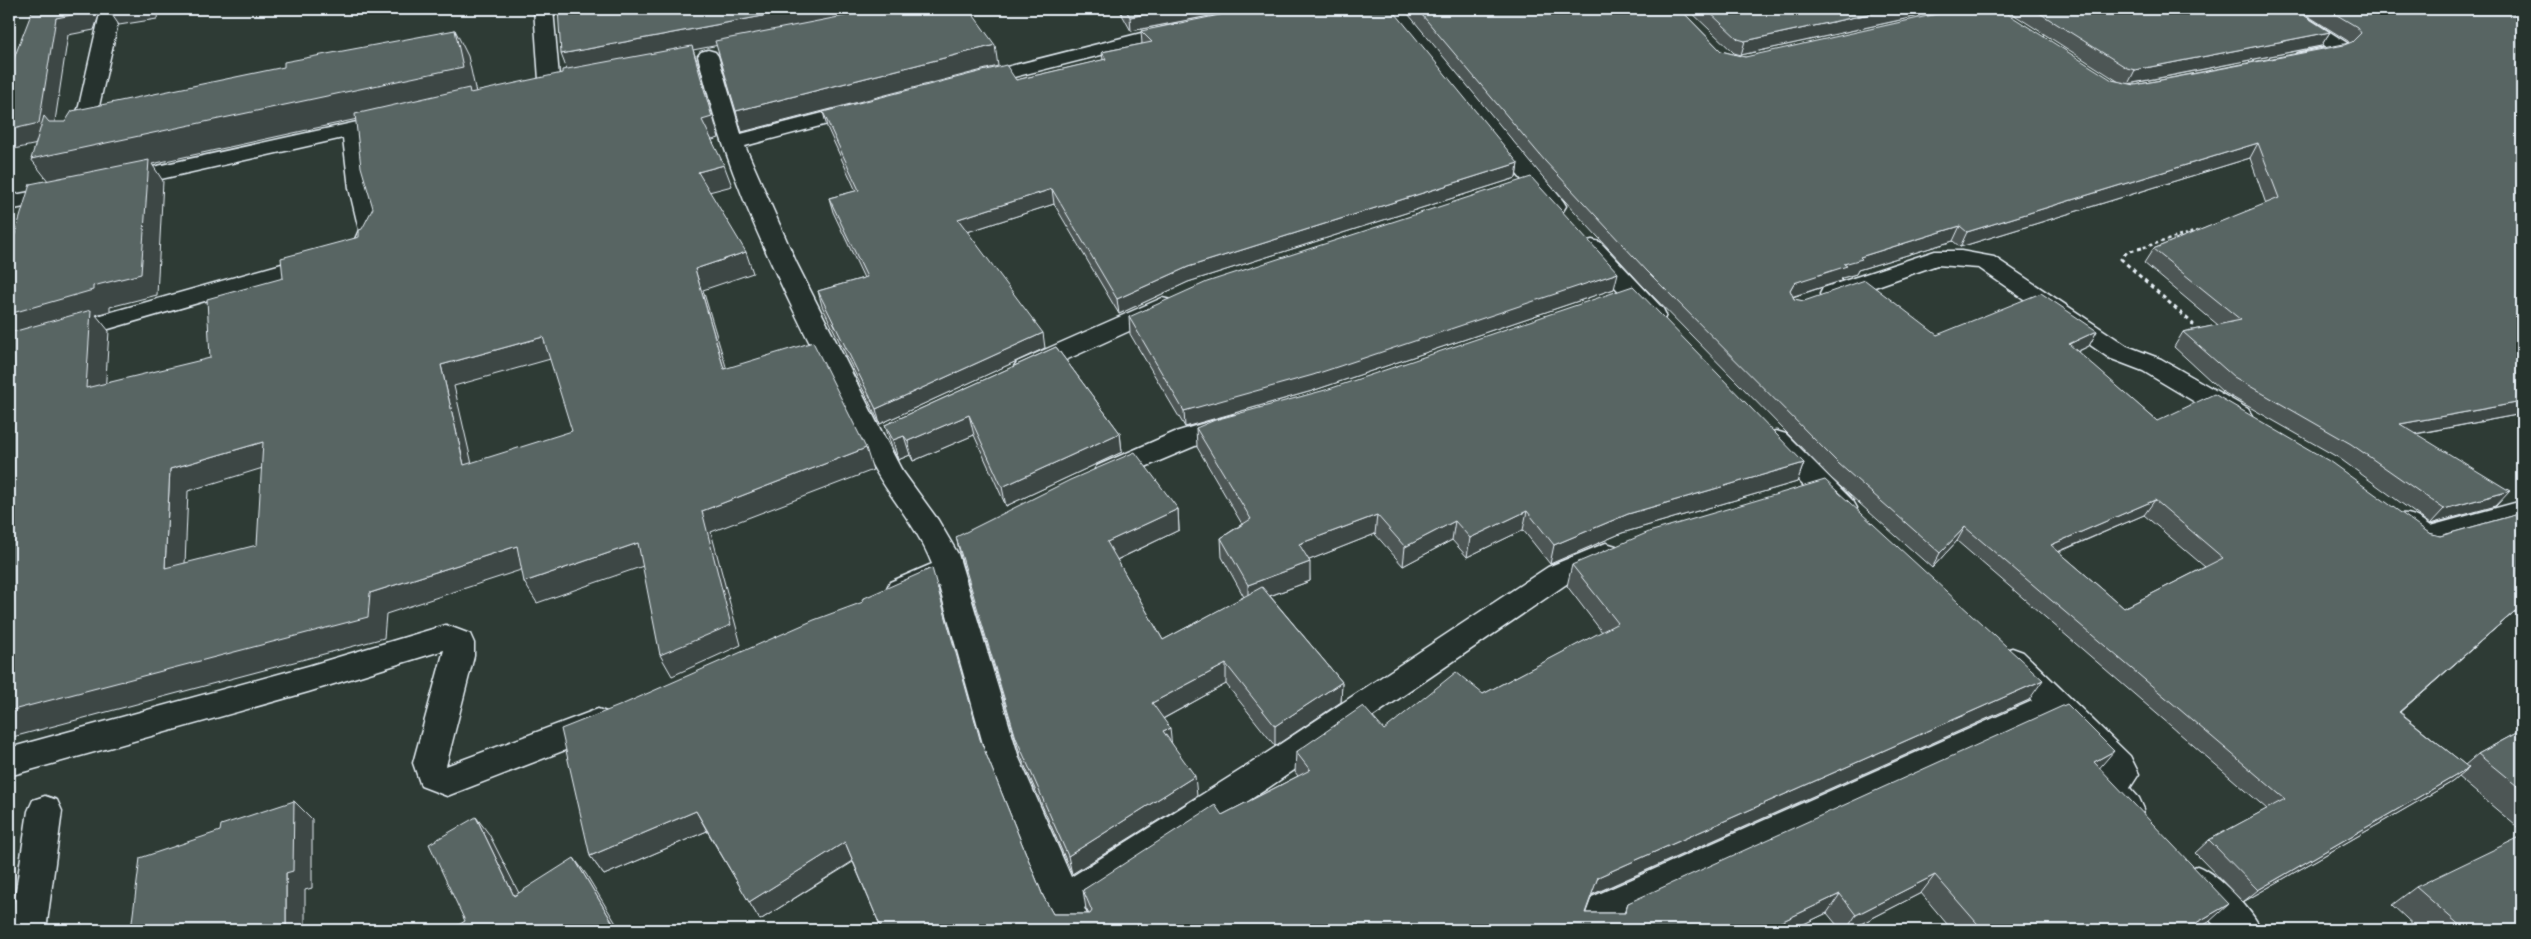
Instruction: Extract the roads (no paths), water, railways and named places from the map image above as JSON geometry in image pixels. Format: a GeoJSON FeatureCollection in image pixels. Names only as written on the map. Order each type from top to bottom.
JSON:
{"type":"FeatureCollection","features":[{"type":"Feature","properties":{"kind":"street"},"geometry":{"type":"LineString","coordinates":[[77,142],[89,106],[111,9]]}},
{"type":"Feature","properties":{"kind":"street"},"geometry":{"type":"LineString","coordinates":[[543,9],[548,80],[554,84]]}},
{"type":"Feature","properties":{"kind":"street"},"geometry":{"type":"LineString","coordinates":[[1392,9],[1401,16],[1521,186],[1668,329]]}},
{"type":"Feature","properties":{"kind":"street"},"geometry":{"type":"LineString","coordinates":[[2281,9],[2340,48],[2335,51],[2288,60]]}},
{"type":"Feature","properties":{"kind":"street"},"geometry":{"type":"LineString","coordinates":[[954,86],[1039,60],[1194,26]]}},
{"type":"Feature","properties":{"kind":"street"},"geometry":{"type":"LineString","coordinates":[[709,56],[733,143],[765,222],[882,436],[885,465],[951,555],[1003,758],[1069,916],[1264,773],[1558,575],[1633,543]]}},
{"type":"Feature","properties":{"kind":"street"},"geometry":{"type":"LineString","coordinates":[[525,91],[554,84],[596,78]]}},
{"type":"Feature","properties":{"kind":"street"},"geometry":{"type":"LineString","coordinates":[[733,143],[877,106]]}},
{"type":"Feature","properties":{"kind":"street"},"geometry":{"type":"LineString","coordinates":[[9,203],[87,188],[418,114]]}},
{"type":"Feature","properties":{"kind":"street"},"geometry":{"type":"LineString","coordinates":[[9,350],[315,262],[365,244],[371,230],[360,188],[352,129]]}},
{"type":"Feature","properties":{"kind":"street"},"geometry":{"type":"LineString","coordinates":[[1807,303],[1935,258],[1961,258],[1986,262],[2104,344],[2152,366],[2261,428]]}},
{"type":"Feature","properties":{"kind":"street"},"geometry":{"type":"LineString","coordinates":[[1605,302],[1633,293]]}},
{"type":"Feature","properties":{"kind":"street"},"geometry":{"type":"LineString","coordinates":[[1006,378],[1181,297]]}},
{"type":"Feature","properties":{"kind":"street"},"geometry":{"type":"LineString","coordinates":[[1087,482],[1185,439],[1254,418]]}},
{"type":"Feature","properties":{"kind":"street"},"geometry":{"type":"LineString","coordinates":[[1758,422],[1806,491],[1863,525]]}},
{"type":"Feature","properties":{"kind":"street"},"geometry":{"type":"LineString","coordinates":[[2381,505],[2426,538],[2522,512]]}},
{"type":"Feature","properties":{"kind":"street"},"geometry":{"type":"LineString","coordinates":[[876,602],[951,555]]}},
{"type":"Feature","properties":{"kind":"street"},"geometry":{"type":"LineString","coordinates":[[9,762],[308,679],[446,637],[459,643],[458,656],[429,763],[434,776],[447,780],[620,715]]}},
{"type":"Feature","properties":{"kind":"street"},"geometry":{"type":"LineString","coordinates":[[1997,648],[2118,766],[2122,774],[2109,784],[2109,788],[2148,831]]}},
{"type":"Feature","properties":{"kind":"street"},"geometry":{"type":"LineString","coordinates":[[1598,930],[1605,909],[2056,705]]}},
{"type":"Feature","properties":{"kind":"street"},"geometry":{"type":"LineString","coordinates":[[28,930],[45,811]]}},
{"type":"Feature","properties":{"kind":"street"},"geometry":{"type":"LineString","coordinates":[[2175,859],[2243,930]]}}]}
